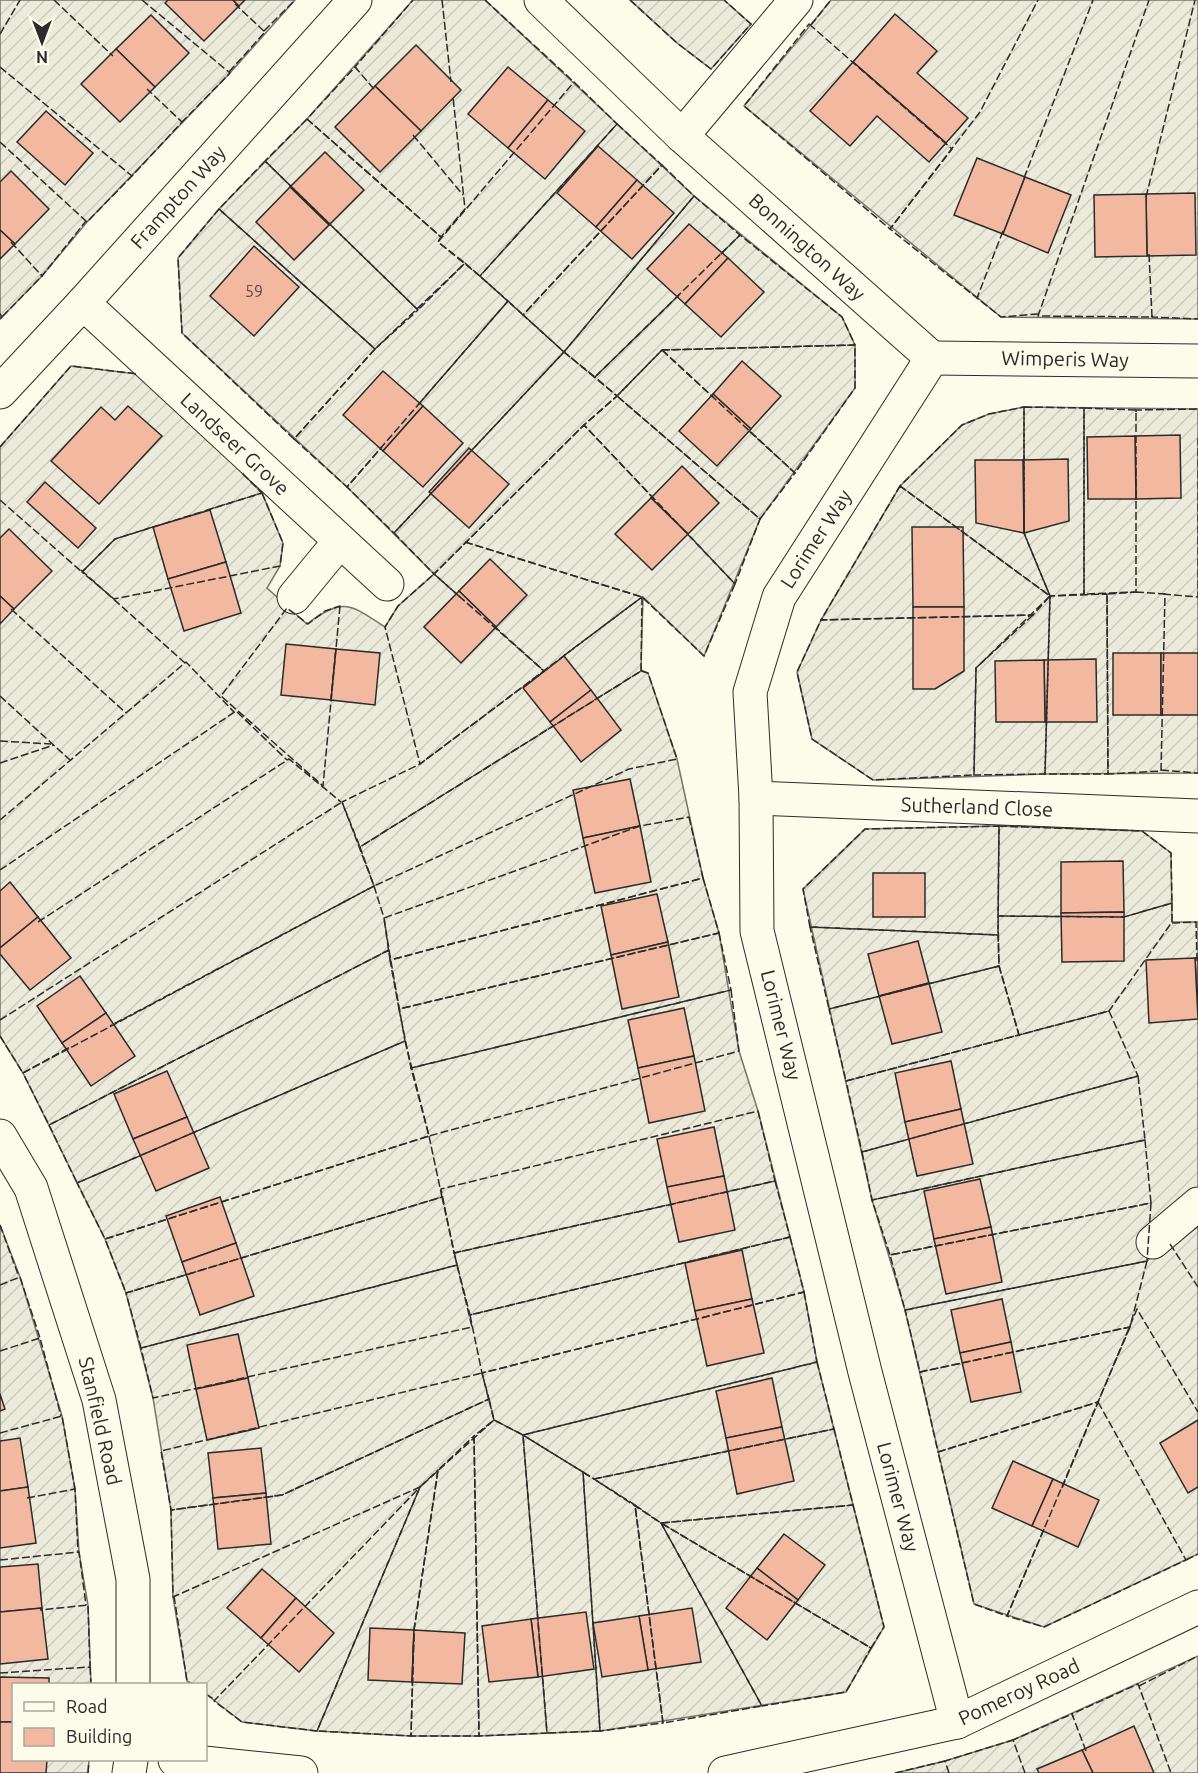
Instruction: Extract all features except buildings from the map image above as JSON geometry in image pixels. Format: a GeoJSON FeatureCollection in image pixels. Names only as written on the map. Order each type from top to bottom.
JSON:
{"type":"FeatureCollection","features":[{"type":"Feature","properties":{"kind":"street","name":"Frampton Way"},"geometry":{"type":"LineString","coordinates":[[0,392],[355,0]]}},
{"type":"Feature","properties":{"kind":"street","name":"Bonnington Way"},"geometry":{"type":"LineString","coordinates":[[541,0],[682,136],[932,358]]}},
{"type":"Feature","properties":{"kind":"street"},"geometry":{"type":"LineString","coordinates":[[682,136],[796,0]]}},
{"type":"Feature","properties":{"kind":"street","name":"Landseer Grove"},"geometry":{"type":"LineString","coordinates":[[83,303],[387,584]]}},
{"type":"Feature","properties":{"kind":"street","name":"Wimperis Way"},"geometry":{"type":"LineString","coordinates":[[932,358],[1198,361]]}},
{"type":"Feature","properties":{"kind":"street","name":"Lorimer Way"},"geometry":{"type":"LineString","coordinates":[[932,358],[779,597],[750,692],[756,798],[757,931],[865,1372],[957,1722]]}},
{"type":"Feature","properties":{"kind":"street"},"geometry":{"type":"LineString","coordinates":[[294,597],[340,541]]}},
{"type":"Feature","properties":{"kind":"street","name":"Sutherland Close"},"geometry":{"type":"LineString","coordinates":[[756,798],[1198,816]]}},
{"type":"Feature","properties":{"kind":"street","name":"Stanfield Road"},"geometry":{"type":"LineString","coordinates":[[0,1136],[31,1188],[99,1400],[133,1579],[133,1683]]}},
{"type":"Feature","properties":{"kind":"street"},"geometry":{"type":"LineString","coordinates":[[1153,1242],[1198,1204]]}},
{"type":"Feature","properties":{"kind":"street","name":"Pomeroy Road"},"geometry":{"type":"LineString","coordinates":[[725,1773],[957,1722],[1198,1607]]}},
{"type":"Feature","properties":{"kind":"street"},"geometry":{"type":"LineString","coordinates":[[186,1761],[301,1773]]}},
{"type":"Feature","properties":{"kind":"shaded area"},"geometry":{"type":"Polygon","coordinates":[[[0,0],[295,0],[230,73],[87,222],[42,276],[0,319],[0,0]]]}},
{"type":"Feature","properties":{"kind":"shaded area"},"geometry":{"type":"Polygon","coordinates":[[[413,0],[485,0],[694,196],[842,317],[855,345],[855,388],[760,519],[704,656],[643,597],[641,670],[648,673],[677,759],[703,878],[719,933],[739,1051],[758,1111],[804,1292],[817,1362],[884,1627],[846,1692],[600,1731],[411,1736],[317,1731],[242,1722],[207,1695],[207,1683],[187,1681],[173,1597],[171,1510],[153,1398],[126,1293],[105,1239],[23,1073],[0,1036],[0,447],[71,366],[146,375],[262,493],[283,543],[280,566],[267,588],[307,624],[330,610],[347,607],[364,613],[385,627],[398,606],[434,574],[347,487],[182,333],[178,258],[219,209],[307,119],[413,0]]]}},
{"type":"Feature","properties":{"kind":"shaded area"},"geometry":{"type":"Polygon","coordinates":[[[630,0],[724,0],[751,24],[711,69],[677,43],[630,0]]]}},
{"type":"Feature","properties":{"kind":"shaded area"},"geometry":{"type":"Polygon","coordinates":[[[831,0],[1198,0],[1198,319],[1001,317],[744,106],[831,0]]]}},
{"type":"Feature","properties":{"kind":"shaded area"},"geometry":{"type":"Polygon","coordinates":[[[1024,407],[1198,409],[1198,773],[1045,774],[873,780],[812,739],[797,672],[821,620],[900,486],[962,425],[989,414],[1024,407]]]}},
{"type":"Feature","properties":{"kind":"shaded area"},"geometry":{"type":"Polygon","coordinates":[[[999,826],[1142,831],[1171,853],[1172,922],[1198,922],[1198,1188],[1149,1231],[1148,1260],[1169,1242],[1198,1227],[1198,1554],[1044,1627],[974,1604],[905,1310],[872,1200],[803,889],[865,829],[999,826]]]}},
{"type":"Feature","properties":{"kind":"shaded area"},"geometry":{"type":"Polygon","coordinates":[[[0,1225],[20,1277],[62,1416],[75,1489],[79,1552],[88,1605],[91,1683],[12,1683],[12,1761],[89,1761],[88,1773],[0,1773],[0,1225]]]}},
{"type":"Feature","properties":{"kind":"shaded area"},"geometry":{"type":"Polygon","coordinates":[[[1198,1656],[1198,1773],[896,1773],[1013,1740],[1198,1656]]]}},
{"type":"Feature","properties":{"kind":"fence"},"geometry":{"type":"LineString","coordinates":[[0,34],[20,0]]}},
{"type":"Feature","properties":{"kind":"fence"},"geometry":{"type":"LineString","coordinates":[[54,0],[113,56]]}},
{"type":"Feature","properties":{"kind":"fence"},"geometry":{"type":"LineString","coordinates":[[142,0],[230,73],[182,122]]}},
{"type":"Feature","properties":{"kind":"fence"},"geometry":{"type":"LineString","coordinates":[[264,31],[295,0]]}},
{"type":"Feature","properties":{"kind":"fence"},"geometry":{"type":"LineString","coordinates":[[357,69],[355,67],[413,0]]}},
{"type":"Feature","properties":{"kind":"fence"},"geometry":{"type":"LineString","coordinates":[[442,0],[451,82]]}},
{"type":"Feature","properties":{"kind":"fence"},"geometry":{"type":"LineString","coordinates":[[485,0],[574,82]]}},
{"type":"Feature","properties":{"kind":"fence"},"geometry":{"type":"LineString","coordinates":[[630,0],[677,43],[711,69],[751,24],[724,0]]}},
{"type":"Feature","properties":{"kind":"fence"},"geometry":{"type":"LineString","coordinates":[[811,25],[831,0]]}},
{"type":"Feature","properties":{"kind":"fence"},"geometry":{"type":"LineString","coordinates":[[978,296],[977,298],[890,229],[980,112],[1038,0]]}},
{"type":"Feature","properties":{"kind":"fence"},"geometry":{"type":"LineString","coordinates":[[1024,178],[1093,0]]}},
{"type":"Feature","properties":{"kind":"fence"},"geometry":{"type":"LineString","coordinates":[[1149,0],[1038,316],[1152,317],[1149,254]]}},
{"type":"Feature","properties":{"kind":"fence"},"geometry":{"type":"LineString","coordinates":[[1146,197],[1195,0]]}},
{"type":"Feature","properties":{"kind":"fence"},"geometry":{"type":"LineString","coordinates":[[229,72],[265,32],[235,4]]}},
{"type":"Feature","properties":{"kind":"fence"},"geometry":{"type":"LineString","coordinates":[[809,24],[952,149],[890,229],[744,106],[809,24]]}},
{"type":"Feature","properties":{"kind":"fence"},"geometry":{"type":"LineString","coordinates":[[0,67],[132,176],[182,122],[147,89]]}},
{"type":"Feature","properties":{"kind":"fence"},"geometry":{"type":"LineString","coordinates":[[374,89],[355,67],[307,119],[441,237],[465,209],[453,97]]}},
{"type":"Feature","properties":{"kind":"fence"},"geometry":{"type":"LineString","coordinates":[[574,82],[617,124],[480,276],[438,242],[574,82]]}},
{"type":"Feature","properties":{"kind":"fence"},"geometry":{"type":"LineString","coordinates":[[307,119],[441,237],[438,242],[465,263],[418,310],[265,161],[307,119]]}},
{"type":"Feature","properties":{"kind":"fence"},"geometry":{"type":"LineString","coordinates":[[617,124],[662,165],[523,315],[480,276],[617,124]]}},
{"type":"Feature","properties":{"kind":"fence"},"geometry":{"type":"LineString","coordinates":[[413,135],[463,195]]}},
{"type":"Feature","properties":{"kind":"fence"},"geometry":{"type":"LineString","coordinates":[[0,142],[87,222],[132,176]]}},
{"type":"Feature","properties":{"kind":"fence"},"geometry":{"type":"LineString","coordinates":[[265,161],[418,310],[375,349],[219,209],[265,161]]}},
{"type":"Feature","properties":{"kind":"fence"},"geometry":{"type":"LineString","coordinates":[[662,165],[694,196],[564,352],[523,315],[662,165]]}},
{"type":"Feature","properties":{"kind":"fence"},"geometry":{"type":"LineString","coordinates":[[694,196],[740,235],[595,377],[564,352],[694,196]]}},
{"type":"Feature","properties":{"kind":"fence"},"geometry":{"type":"LineString","coordinates":[[375,349],[219,209],[178,258],[182,333],[294,439],[375,349],[465,263],[508,301],[417,406]]}},
{"type":"Feature","properties":{"kind":"fence"},"geometry":{"type":"LineString","coordinates":[[11,242],[42,276],[86,221]]}},
{"type":"Feature","properties":{"kind":"fence"},"geometry":{"type":"LineString","coordinates":[[1003,231],[977,298],[1001,317],[1038,314]]}},
{"type":"Feature","properties":{"kind":"fence"},"geometry":{"type":"LineString","coordinates":[[662,350],[855,345],[842,317],[740,235],[720,255]]}},
{"type":"Feature","properties":{"kind":"fence"},"geometry":{"type":"LineString","coordinates":[[0,319],[2,317],[0,314],[2,317],[42,276],[41,274]]}},
{"type":"Feature","properties":{"kind":"fence"},"geometry":{"type":"LineString","coordinates":[[679,295],[595,377],[617,396],[662,350],[855,345],[855,388],[795,473],[748,430]]}},
{"type":"Feature","properties":{"kind":"fence"},"geometry":{"type":"LineString","coordinates":[[508,301],[564,352],[394,533],[347,487],[508,301]]}},
{"type":"Feature","properties":{"kind":"fence"},"geometry":{"type":"LineString","coordinates":[[1152,315],[1152,317],[1198,319]]}},
{"type":"Feature","properties":{"kind":"fence"},"geometry":{"type":"LineString","coordinates":[[375,349],[294,439],[347,487],[382,447]]}},
{"type":"Feature","properties":{"kind":"fence"},"geometry":{"type":"LineString","coordinates":[[662,350],[713,397]]}},
{"type":"Feature","properties":{"kind":"fence"},"geometry":{"type":"LineString","coordinates":[[662,350],[795,473],[760,519],[617,396],[662,350]]}},
{"type":"Feature","properties":{"kind":"fence"},"geometry":{"type":"LineString","coordinates":[[564,352],[617,396],[584,425],[434,574],[394,533],[564,352]]}},
{"type":"Feature","properties":{"kind":"fence"},"geometry":{"type":"LineString","coordinates":[[0,447],[71,366],[138,374]]}},
{"type":"Feature","properties":{"kind":"fence"},"geometry":{"type":"LineString","coordinates":[[617,396],[760,519],[735,584],[584,425],[617,396]]}},
{"type":"Feature","properties":{"kind":"fence"},"geometry":{"type":"LineString","coordinates":[[1024,407],[1024,533],[1050,596],[900,486],[962,425],[989,414],[1024,407]]}},
{"type":"Feature","properties":{"kind":"fence"},"geometry":{"type":"LineString","coordinates":[[1024,407],[1084,408],[1084,594],[1050,596],[1024,533],[1024,407]]}},
{"type":"Feature","properties":{"kind":"fence"},"geometry":{"type":"LineString","coordinates":[[1084,408],[1136,410],[1136,592],[1084,594],[1084,408]]}},
{"type":"Feature","properties":{"kind":"fence"},"geometry":{"type":"LineString","coordinates":[[1136,412],[1136,410],[1198,409]]}},
{"type":"Feature","properties":{"kind":"fence"},"geometry":{"type":"LineString","coordinates":[[460,597],[434,574],[584,425],[654,499]]}},
{"type":"Feature","properties":{"kind":"fence"},"geometry":{"type":"LineString","coordinates":[[1163,594],[1198,597],[1198,438]]}},
{"type":"Feature","properties":{"kind":"fence"},"geometry":{"type":"LineString","coordinates":[[207,510],[262,493],[241,472]]}},
{"type":"Feature","properties":{"kind":"fence"},"geometry":{"type":"LineString","coordinates":[[900,486],[1050,596],[1033,615],[821,620],[900,486]]}},
{"type":"Feature","properties":{"kind":"fence"},"geometry":{"type":"LineString","coordinates":[[262,493],[283,543],[280,566],[114,599],[82,572],[115,539],[262,493]]}},
{"type":"Feature","properties":{"kind":"fence"},"geometry":{"type":"LineString","coordinates":[[0,500],[82,572],[115,539],[156,526]]}},
{"type":"Feature","properties":{"kind":"fence"},"geometry":{"type":"LineString","coordinates":[[465,542],[642,597],[704,656],[735,584],[685,531]]}},
{"type":"Feature","properties":{"kind":"fence"},"geometry":{"type":"LineString","coordinates":[[465,542],[642,597],[562,657]]}},
{"type":"Feature","properties":{"kind":"fence"},"geometry":{"type":"LineString","coordinates":[[81,570],[185,663]]}},
{"type":"Feature","properties":{"kind":"fence"},"geometry":{"type":"LineString","coordinates":[[434,574],[544,671],[420,764],[385,627],[398,606],[434,574]]}},
{"type":"Feature","properties":{"kind":"fence"},"geometry":{"type":"LineString","coordinates":[[1136,592],[1165,594],[1161,771],[1108,774],[1107,594],[1136,592]]}},
{"type":"Feature","properties":{"kind":"fence"},"geometry":{"type":"LineString","coordinates":[[1107,594],[1108,774],[1045,774],[1050,596],[1107,594]]}},
{"type":"Feature","properties":{"kind":"fence"},"geometry":{"type":"LineString","coordinates":[[1050,596],[1045,774],[974,775],[976,668],[1050,596]]}},
{"type":"Feature","properties":{"kind":"fence"},"geometry":{"type":"LineString","coordinates":[[642,597],[641,671],[360,847],[342,802],[420,764],[642,597]]}},
{"type":"Feature","properties":{"kind":"fence"},"geometry":{"type":"LineString","coordinates":[[340,606],[323,786],[221,696],[287,608],[308,624],[325,611],[340,606]]}},
{"type":"Feature","properties":{"kind":"fence"},"geometry":{"type":"LineString","coordinates":[[11,609],[126,713]]}},
{"type":"Feature","properties":{"kind":"fence"},"geometry":{"type":"LineString","coordinates":[[1033,615],[976,668],[974,775],[873,780],[812,739],[797,672],[821,620],[1033,615]]}},
{"type":"Feature","properties":{"kind":"fence"},"geometry":{"type":"LineString","coordinates":[[494,626],[544,671],[548,668]]}},
{"type":"Feature","properties":{"kind":"fence"},"geometry":{"type":"LineString","coordinates":[[0,820],[186,662],[234,712]]}},
{"type":"Feature","properties":{"kind":"fence"},"geometry":{"type":"LineString","coordinates":[[641,671],[648,673],[677,759],[629,769],[374,886],[360,847],[641,671]]}},
{"type":"Feature","properties":{"kind":"fence"},"geometry":{"type":"LineString","coordinates":[[0,696],[70,760],[72,759]]}},
{"type":"Feature","properties":{"kind":"fence"},"geometry":{"type":"LineString","coordinates":[[0,870],[236,711],[287,760]]}},
{"type":"Feature","properties":{"kind":"fence"},"geometry":{"type":"LineString","coordinates":[[0,741],[51,744]]}},
{"type":"Feature","properties":{"kind":"fence"},"geometry":{"type":"LineString","coordinates":[[0,763],[54,745]]}},
{"type":"Feature","properties":{"kind":"fence"},"geometry":{"type":"LineString","coordinates":[[38,922],[289,759],[341,802]]}},
{"type":"Feature","properties":{"kind":"fence"},"geometry":{"type":"LineString","coordinates":[[1161,770],[1198,773]]}},
{"type":"Feature","properties":{"kind":"fence"},"geometry":{"type":"LineString","coordinates":[[0,1020],[342,802],[374,886],[110,1026]]}},
{"type":"Feature","properties":{"kind":"fence"},"geometry":{"type":"LineString","coordinates":[[689,817],[703,878],[390,960],[384,918],[640,826],[689,817]]}},
{"type":"Feature","properties":{"kind":"fence"},"geometry":{"type":"LineString","coordinates":[[999,826],[998,935],[810,927],[803,889],[865,829],[999,826]]}},
{"type":"Feature","properties":{"kind":"fence"},"geometry":{"type":"LineString","coordinates":[[999,826],[1142,831],[1171,853],[1172,903],[1124,917],[998,916],[999,826]]}},
{"type":"Feature","properties":{"kind":"fence"},"geometry":{"type":"LineString","coordinates":[[703,878],[719,933],[399,1009],[390,960],[703,878]]}},
{"type":"Feature","properties":{"kind":"fence"},"geometry":{"type":"LineString","coordinates":[[374,886],[384,918],[389,950],[49,1125],[23,1073],[374,886]]}},
{"type":"Feature","properties":{"kind":"fence"},"geometry":{"type":"LineString","coordinates":[[1172,903],[1172,922],[1109,1011],[1019,1035],[999,966],[998,916],[1124,917],[1172,903]]}},
{"type":"Feature","properties":{"kind":"fence"},"geometry":{"type":"LineString","coordinates":[[1172,923],[1196,922],[1197,961]]}},
{"type":"Feature","properties":{"kind":"fence"},"geometry":{"type":"LineString","coordinates":[[810,927],[998,935],[999,966],[829,1009],[810,927]]}},
{"type":"Feature","properties":{"kind":"fence"},"geometry":{"type":"LineString","coordinates":[[719,933],[731,990],[411,1068],[399,1009],[719,933]]}},
{"type":"Feature","properties":{"kind":"fence"},"geometry":{"type":"LineString","coordinates":[[389,950],[405,1041],[77,1183],[49,1125],[389,950]]}},
{"type":"Feature","properties":{"kind":"fence"},"geometry":{"type":"LineString","coordinates":[[999,966],[1019,1035],[846,1081],[829,1009],[999,966]]}},
{"type":"Feature","properties":{"kind":"fence"},"geometry":{"type":"LineString","coordinates":[[731,990],[739,1051],[429,1136],[411,1068],[731,990]]}},
{"type":"Feature","properties":{"kind":"fence"},"geometry":{"type":"LineString","coordinates":[[1109,1011],[1138,1076],[862,1152],[846,1081],[1109,1011]]}},
{"type":"Feature","properties":{"kind":"fence"},"geometry":{"type":"LineString","coordinates":[[0,1036],[23,1073],[70,1047]]}},
{"type":"Feature","properties":{"kind":"fence"},"geometry":{"type":"LineString","coordinates":[[405,1041],[429,1136],[105,1239],[77,1183],[405,1041]]}},
{"type":"Feature","properties":{"kind":"fence"},"geometry":{"type":"LineString","coordinates":[[1138,1076],[1145,1140],[872,1200],[862,1152],[1138,1076]]}},
{"type":"Feature","properties":{"kind":"fence"},"geometry":{"type":"LineString","coordinates":[[758,1111],[775,1181],[454,1253],[441,1189],[758,1111]]}},
{"type":"Feature","properties":{"kind":"fence"},"geometry":{"type":"LineString","coordinates":[[429,1136],[442,1197],[126,1293],[105,1239],[429,1136]]}},
{"type":"Feature","properties":{"kind":"fence"},"geometry":{"type":"LineString","coordinates":[[1145,1140],[1151,1203],[890,1255],[872,1200],[1145,1140]]}},
{"type":"Feature","properties":{"kind":"fence"},"geometry":{"type":"LineString","coordinates":[[775,1181],[790,1237],[470,1315],[454,1253],[775,1181]]}},
{"type":"Feature","properties":{"kind":"fence"},"geometry":{"type":"LineString","coordinates":[[442,1197],[457,1265],[141,1348],[126,1293],[442,1197]]}},
{"type":"Feature","properties":{"kind":"fence"},"geometry":{"type":"LineString","coordinates":[[1151,1203],[1147,1261],[905,1310],[890,1255],[1151,1203]]}},
{"type":"Feature","properties":{"kind":"fence"},"geometry":{"type":"LineString","coordinates":[[0,1225],[19,1277]]}},
{"type":"Feature","properties":{"kind":"fence"},"geometry":{"type":"LineString","coordinates":[[790,1237],[804,1292],[482,1373],[470,1315],[790,1237]]}},
{"type":"Feature","properties":{"kind":"fence"},"geometry":{"type":"LineString","coordinates":[[1170,1244],[1198,1287]]}},
{"type":"Feature","properties":{"kind":"fence"},"geometry":{"type":"LineString","coordinates":[[1147,1261],[1130,1327],[920,1372],[905,1310],[1147,1261]]}},
{"type":"Feature","properties":{"kind":"fence"},"geometry":{"type":"LineString","coordinates":[[457,1265],[472,1327],[153,1398],[141,1348],[457,1265]]}},
{"type":"Feature","properties":{"kind":"fence"},"geometry":{"type":"LineString","coordinates":[[0,1285],[20,1277],[40,1338],[37,1339]]}},
{"type":"Feature","properties":{"kind":"fence"},"geometry":{"type":"LineString","coordinates":[[804,1292],[817,1362],[523,1435],[494,1420],[482,1373],[804,1292]]}},
{"type":"Feature","properties":{"kind":"fence"},"geometry":{"type":"LineString","coordinates":[[1062,1488],[1137,1309],[1198,1412]]}},
{"type":"Feature","properties":{"kind":"fence"},"geometry":{"type":"LineString","coordinates":[[1130,1327],[1098,1402],[938,1452],[920,1372],[1130,1327]]}},
{"type":"Feature","properties":{"kind":"fence"},"geometry":{"type":"LineString","coordinates":[[0,1351],[40,1338],[61,1416]]}},
{"type":"Feature","properties":{"kind":"fence"},"geometry":{"type":"LineString","coordinates":[[817,1362],[834,1429],[594,1479],[523,1435],[817,1362]]}},
{"type":"Feature","properties":{"kind":"fence"},"geometry":{"type":"LineString","coordinates":[[482,1373],[489,1399],[282,1495],[171,1510],[161,1451],[482,1373]]}},
{"type":"Feature","properties":{"kind":"fence"},"geometry":{"type":"LineString","coordinates":[[489,1399],[494,1420],[420,1487],[173,1597],[171,1510],[282,1495],[489,1399]]}},
{"type":"Feature","properties":{"kind":"fence"},"geometry":{"type":"LineString","coordinates":[[1098,1402],[1186,1560],[1044,1627],[1007,1616],[1098,1402]]}},
{"type":"Feature","properties":{"kind":"fence"},"geometry":{"type":"LineString","coordinates":[[1044,1529],[1007,1616],[974,1604],[938,1452],[1098,1402]]}},
{"type":"Feature","properties":{"kind":"fence"},"geometry":{"type":"LineString","coordinates":[[0,1433],[62,1416],[75,1489],[73,1489]]}},
{"type":"Feature","properties":{"kind":"fence"},"geometry":{"type":"LineString","coordinates":[[494,1420],[523,1435],[547,1733],[479,1736],[474,1436],[494,1420]]}},
{"type":"Feature","properties":{"kind":"fence"},"geometry":{"type":"LineString","coordinates":[[834,1429],[853,1505],[661,1523],[594,1479],[834,1429]]}},
{"type":"Feature","properties":{"kind":"fence"},"geometry":{"type":"LineString","coordinates":[[523,1435],[583,1472],[600,1731],[547,1733],[523,1435]]}},
{"type":"Feature","properties":{"kind":"fence"},"geometry":{"type":"LineString","coordinates":[[474,1436],[479,1736],[411,1736],[414,1630],[438,1470],[474,1436]]}},
{"type":"Feature","properties":{"kind":"fence"},"geometry":{"type":"LineString","coordinates":[[438,1470],[414,1630],[411,1736],[317,1731],[420,1487],[438,1470]]}},
{"type":"Feature","properties":{"kind":"fence"},"geometry":{"type":"LineString","coordinates":[[583,1472],[635,1505],[663,1723],[600,1731],[583,1472]]}},
{"type":"Feature","properties":{"kind":"fence"},"geometry":{"type":"LineString","coordinates":[[420,1487],[317,1731],[242,1722],[214,1701],[420,1487]]}},
{"type":"Feature","properties":{"kind":"fence"},"geometry":{"type":"LineString","coordinates":[[27,1498],[75,1489],[78,1552]]}},
{"type":"Feature","properties":{"kind":"fence"},"geometry":{"type":"LineString","coordinates":[[635,1505],[661,1523],[762,1706],[663,1723],[635,1505]]}},
{"type":"Feature","properties":{"kind":"fence"},"geometry":{"type":"LineString","coordinates":[[853,1505],[884,1627],[871,1648],[661,1523],[853,1505]]}},
{"type":"Feature","properties":{"kind":"fence"},"geometry":{"type":"LineString","coordinates":[[661,1523],[871,1648],[846,1692],[762,1706],[661,1523]]}},
{"type":"Feature","properties":{"kind":"fence"},"geometry":{"type":"LineString","coordinates":[[0,1560],[79,1552],[86,1605]]}},
{"type":"Feature","properties":{"kind":"fence"},"geometry":{"type":"LineString","coordinates":[[1186,1560],[1198,1554]]}},
{"type":"Feature","properties":{"kind":"fence"},"geometry":{"type":"LineString","coordinates":[[174,1596],[187,1681],[190,1683]]}},
{"type":"Feature","properties":{"kind":"fence"},"geometry":{"type":"LineString","coordinates":[[0,1673],[90,1667],[88,1605],[40,1610]]}},
{"type":"Feature","properties":{"kind":"fence"},"geometry":{"type":"LineString","coordinates":[[1139,1686],[1198,1656]]}},
{"type":"Feature","properties":{"kind":"fence"},"geometry":{"type":"LineString","coordinates":[[90,1667],[91,1683]]}},
{"type":"Feature","properties":{"kind":"fence"},"geometry":{"type":"LineString","coordinates":[[1086,1751],[1072,1714],[1138,1684],[1171,1773]]}},
{"type":"Feature","properties":{"kind":"fence"},"geometry":{"type":"LineString","coordinates":[[207,1695],[215,1700]]}},
{"type":"Feature","properties":{"kind":"fence"},"geometry":{"type":"LineString","coordinates":[[1025,1773],[1013,1740],[1072,1714],[1073,1717]]}},
{"type":"Feature","properties":{"kind":"fence"},"geometry":{"type":"LineString","coordinates":[[949,1773],[945,1761],[1013,1740],[1014,1742]]}},
{"type":"Feature","properties":{"kind":"fence"},"geometry":{"type":"LineString","coordinates":[[88,1773],[89,1761]]}},
{"type":"Feature","properties":{"kind":"fence"},"geometry":{"type":"LineString","coordinates":[[895,1773],[945,1761]]}}]}
